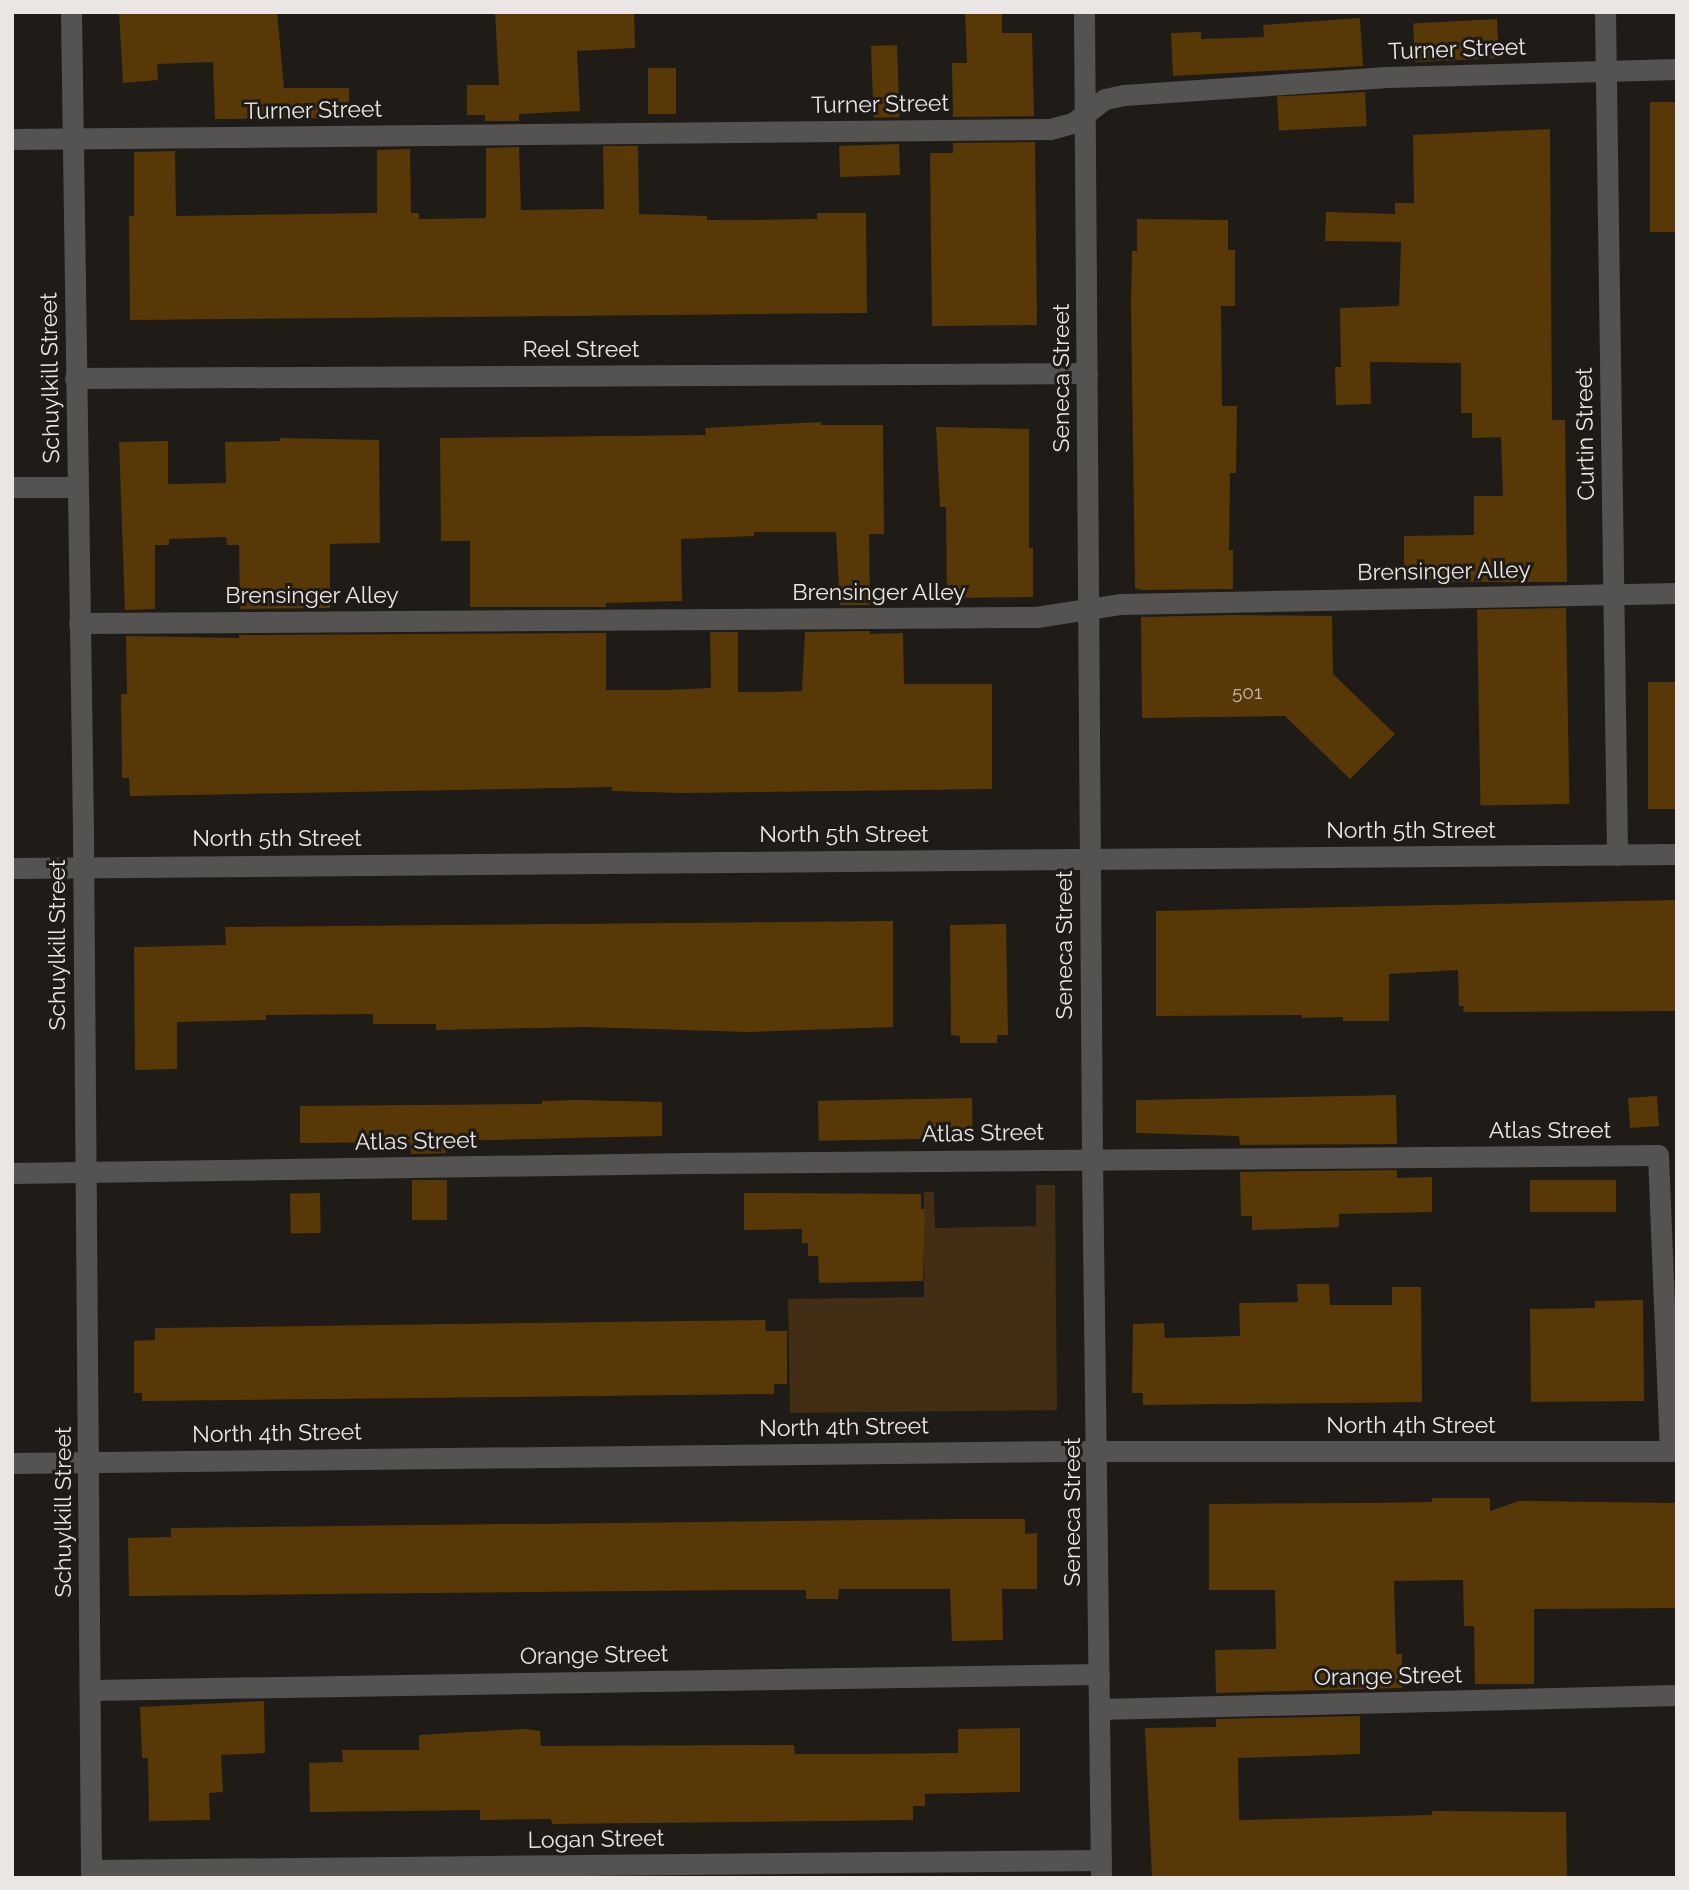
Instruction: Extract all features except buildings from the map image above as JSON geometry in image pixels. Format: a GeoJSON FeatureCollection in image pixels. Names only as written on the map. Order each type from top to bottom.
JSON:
{"type":"FeatureCollection","features":[{"type":"Feature","properties":{"kind":"street","name":"Schuylkill Street"},"geometry":{"type":"LineString","coordinates":[[71,12],[83,867],[91,1874]]}},
{"type":"Feature","properties":{"kind":"street","name":"Seneca Street"},"geometry":{"type":"LineString","coordinates":[[1084,12],[1087,115],[1089,859],[1101,1869]]}},
{"type":"Feature","properties":{"kind":"street","name":"Curtin Street"},"geometry":{"type":"LineString","coordinates":[[1605,12],[1617,855]]}},
{"type":"Feature","properties":{"kind":"street","name":"Turner Street"},"geometry":{"type":"LineString","coordinates":[[12,139],[1050,129],[1087,115],[1105,99],[1124,95],[1387,77],[1677,69]]}},
{"type":"Feature","properties":{"kind":"street","name":"Reel Street"},"geometry":{"type":"LineString","coordinates":[[75,378],[1087,373]]}},
{"type":"Feature","properties":{"kind":"street"},"geometry":{"type":"LineString","coordinates":[[12,487],[77,486]]}},
{"type":"Feature","properties":{"kind":"street","name":"Brensinger Alley"},"geometry":{"type":"LineString","coordinates":[[79,623],[1036,617],[1088,607],[1140,603],[1677,593]]}},
{"type":"Feature","properties":{"kind":"street","name":"North 5th Street"},"geometry":{"type":"LineString","coordinates":[[12,868],[1677,854]]}},
{"type":"Feature","properties":{"kind":"street","name":"Atlas Street"},"geometry":{"type":"LineString","coordinates":[[12,1173],[1092,1158],[1658,1155],[1673,1451]]}},
{"type":"Feature","properties":{"kind":"street","name":"North 4th Street"},"geometry":{"type":"LineString","coordinates":[[12,1463],[1098,1452],[1673,1451]]}},
{"type":"Feature","properties":{"kind":"street","name":"Orange Street"},"geometry":{"type":"LineString","coordinates":[[90,1690],[1099,1674]]}},
{"type":"Feature","properties":{"kind":"street","name":"Orange Street"},"geometry":{"type":"LineString","coordinates":[[1100,1709],[1677,1695]]}},
{"type":"Feature","properties":{"kind":"street","name":"Logan Street"},"geometry":{"type":"LineString","coordinates":[[91,1874],[1101,1869]]}},
{"type":"Feature","properties":{"kind":"shaded area"},"geometry":{"type":"Polygon","coordinates":[[[1036,1185],[1055,1185],[1057,1410],[790,1413],[788,1299],[924,1297],[924,1192],[934,1192],[935,1228],[1036,1226],[1036,1185]]]}}]}
